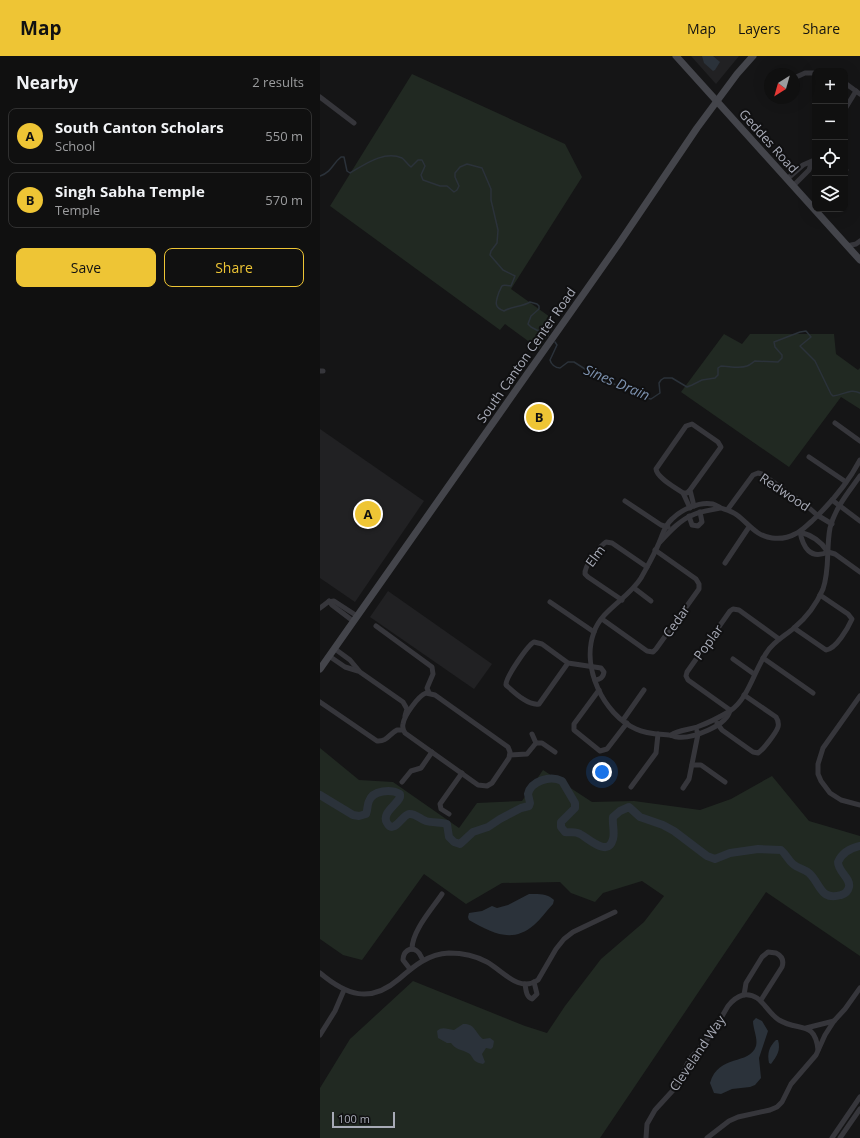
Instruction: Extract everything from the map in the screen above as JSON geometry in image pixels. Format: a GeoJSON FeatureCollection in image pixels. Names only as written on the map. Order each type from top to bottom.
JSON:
{"type":"FeatureCollection","features":[{"type":"Feature","properties":{"kind":"main road","name":"Geddes Road"},"geometry":{"type":"LineString","coordinates":[[676,56],[847,246],[859,257]]}},
{"type":"Feature","properties":{"kind":"main road","name":"South Canton Center Road"},"geometry":{"type":"LineString","coordinates":[[320,670],[717,101],[737,74],[753,56]]}},
{"type":"Feature","properties":{"kind":"street"},"geometry":{"type":"LineString","coordinates":[[800,75],[804,73],[812,73]]}},
{"type":"Feature","properties":{"kind":"street"},"geometry":{"type":"LineString","coordinates":[[848,85],[858,92],[848,105]]}},
{"type":"Feature","properties":{"kind":"street"},"geometry":{"type":"LineString","coordinates":[[320,97],[354,123]]}},
{"type":"Feature","properties":{"kind":"street"},"geometry":{"type":"LineString","coordinates":[[787,179],[803,164],[812,160]]}},
{"type":"Feature","properties":{"kind":"street"},"geometry":{"type":"LineString","coordinates":[[793,186],[809,170],[812,163]]}},
{"type":"Feature","properties":{"kind":"street"},"geometry":{"type":"LineString","coordinates":[[847,246],[856,244],[860,241]]}},
{"type":"Feature","properties":{"kind":"street"},"geometry":{"type":"LineString","coordinates":[[836,423],[860,440]]}},
{"type":"Feature","properties":{"kind":"street"},"geometry":{"type":"LineString","coordinates":[[683,493],[690,490],[720,447],[718,442],[692,424],[686,426],[656,469],[659,476],[683,493],[698,513],[702,522],[698,526],[692,525],[689,516]]}},
{"type":"Feature","properties":{"kind":"street"},"geometry":{"type":"LineString","coordinates":[[810,457],[846,482]]}},
{"type":"Feature","properties":{"kind":"street"},"geometry":{"type":"LineString","coordinates":[[730,710],[727,718],[718,725],[698,734],[677,738],[671,735],[658,734],[636,729],[613,712],[599,690],[592,667],[590,648],[594,632],[602,618],[634,588],[647,567],[666,526],[675,516],[699,504],[714,505],[728,510],[759,534],[771,538],[787,537],[800,532],[817,516],[858,468],[860,460]]}},
{"type":"Feature","properties":{"kind":"street","name":"Redwood"},"geometry":{"type":"LineString","coordinates":[[728,510],[753,475],[758,473],[762,474],[808,507],[817,516],[832,524]]}},
{"type":"Feature","properties":{"kind":"street"},"geometry":{"type":"LineString","coordinates":[[671,735],[675,732],[696,727],[730,710],[744,695],[763,658],[771,647],[805,618],[820,595],[827,574],[832,524],[839,506],[860,476]]}},
{"type":"Feature","properties":{"kind":"street"},"geometry":{"type":"LineString","coordinates":[[690,490],[692,507]]}},
{"type":"Feature","properties":{"kind":"street"},"geometry":{"type":"LineString","coordinates":[[832,500],[860,521]]}},
{"type":"Feature","properties":{"kind":"street"},"geometry":{"type":"LineString","coordinates":[[626,501],[661,525],[672,530]]}},
{"type":"Feature","properties":{"kind":"street"},"geometry":{"type":"LineString","coordinates":[[659,543],[689,516],[720,508]]}},
{"type":"Feature","properties":{"kind":"street"},"geometry":{"type":"LineString","coordinates":[[725,563],[749,527]]}},
{"type":"Feature","properties":{"kind":"street"},"geometry":{"type":"LineString","coordinates":[[800,532],[811,535],[824,545],[828,552]]}},
{"type":"Feature","properties":{"kind":"street"},"geometry":{"type":"LineString","coordinates":[[800,532],[802,541],[809,552],[817,555],[828,552],[835,554],[860,572]]}},
{"type":"Feature","properties":{"kind":"street","name":"Elm"},"geometry":{"type":"LineString","coordinates":[[622,600],[585,574],[586,568],[602,545],[606,542],[612,543],[647,567]]}},
{"type":"Feature","properties":{"kind":"street","name":"Cedar"},"geometry":{"type":"LineString","coordinates":[[602,618],[647,651],[652,652],[656,649],[700,586],[696,579],[655,550]]}},
{"type":"Feature","properties":{"kind":"street"},"geometry":{"type":"LineString","coordinates":[[634,588],[651,601]]}},
{"type":"Feature","properties":{"kind":"street"},"geometry":{"type":"LineString","coordinates":[[794,628],[826,650],[831,650],[835,645],[852,619],[848,614],[820,595]]}},
{"type":"Feature","properties":{"kind":"street"},"geometry":{"type":"LineString","coordinates":[[320,608],[329,601],[332,606],[355,619]]}},
{"type":"Feature","properties":{"kind":"street"},"geometry":{"type":"LineString","coordinates":[[550,602],[594,632]]}},
{"type":"Feature","properties":{"kind":"street","name":"Poplar"},"geometry":{"type":"LineString","coordinates":[[730,710],[688,680],[686,676],[687,672],[730,611],[733,609],[739,610],[779,639]]}},
{"type":"Feature","properties":{"kind":"street"},"geometry":{"type":"LineString","coordinates":[[334,649],[350,660],[360,672],[403,702],[407,709],[402,725],[403,730],[407,735],[478,785],[487,786],[492,783],[510,756],[509,749],[505,744],[430,693],[427,688],[433,674],[432,667],[376,626]]}},
{"type":"Feature","properties":{"kind":"street"},"geometry":{"type":"LineString","coordinates":[[568,663],[539,704],[534,705],[529,703],[506,685],[505,681],[529,646],[534,642],[542,644],[568,663],[601,668],[604,672],[603,676],[595,680]]}},
{"type":"Feature","properties":{"kind":"street"},"geometry":{"type":"LineString","coordinates":[[329,656],[345,667],[360,672]]}},
{"type":"Feature","properties":{"kind":"street"},"geometry":{"type":"LineString","coordinates":[[763,658],[813,693]]}},
{"type":"Feature","properties":{"kind":"street"},"geometry":{"type":"LineString","coordinates":[[733,659],[754,674]]}},
{"type":"Feature","properties":{"kind":"street"},"geometry":{"type":"LineString","coordinates":[[599,690],[574,724],[574,730],[600,751],[607,749],[644,690]]}},
{"type":"Feature","properties":{"kind":"street"},"geometry":{"type":"LineString","coordinates":[[404,719],[423,695],[430,693]]}},
{"type":"Feature","properties":{"kind":"street"},"geometry":{"type":"LineString","coordinates":[[714,719],[722,730],[753,752],[758,753],[762,750],[778,728],[778,721],[776,717],[744,695]]}},
{"type":"Feature","properties":{"kind":"street"},"geometry":{"type":"LineString","coordinates":[[860,696],[823,748],[818,760],[818,770],[821,781],[830,793],[841,800],[860,804]]}},
{"type":"Feature","properties":{"kind":"street"},"geometry":{"type":"LineString","coordinates":[[403,702],[410,703],[418,700]]}},
{"type":"Feature","properties":{"kind":"street"},"geometry":{"type":"LineString","coordinates":[[320,702],[376,741],[386,740],[397,730],[403,730]]}},
{"type":"Feature","properties":{"kind":"street"},"geometry":{"type":"LineString","coordinates":[[683,788],[689,779],[692,765],[698,734],[696,727]]}},
{"type":"Feature","properties":{"kind":"street"},"geometry":{"type":"LineString","coordinates":[[532,734],[536,743]]}},
{"type":"Feature","properties":{"kind":"street"},"geometry":{"type":"LineString","coordinates":[[631,787],[656,753],[658,734]]}},
{"type":"Feature","properties":{"kind":"street"},"geometry":{"type":"LineString","coordinates":[[510,756],[527,754],[536,743]]}},
{"type":"Feature","properties":{"kind":"street"},"geometry":{"type":"LineString","coordinates":[[536,743],[542,743],[555,752]]}},
{"type":"Feature","properties":{"kind":"street"},"geometry":{"type":"LineString","coordinates":[[402,782],[411,771],[420,768],[432,752]]}},
{"type":"Feature","properties":{"kind":"street"},"geometry":{"type":"LineString","coordinates":[[692,765],[701,765],[725,782]]}},
{"type":"Feature","properties":{"kind":"street"},"geometry":{"type":"LineString","coordinates":[[449,814],[441,809],[440,804],[462,773]]}},
{"type":"Feature","properties":{"kind":"street"},"geometry":{"type":"LineString","coordinates":[[412,949],[412,941],[415,934],[442,894]]}},
{"type":"Feature","properties":{"kind":"street"},"geometry":{"type":"LineString","coordinates":[[320,973],[333,984],[344,990],[361,994],[378,991],[393,984],[423,960],[445,954],[468,955],[487,962],[514,981],[525,984],[534,982],[540,977],[556,949],[564,939],[573,932],[615,912]]}},
{"type":"Feature","properties":{"kind":"street"},"geometry":{"type":"LineString","coordinates":[[410,969],[404,962],[403,957],[406,951],[412,949],[418,952],[423,960]]}},
{"type":"Feature","properties":{"kind":"street"},"geometry":{"type":"LineString","coordinates":[[761,1000],[782,967],[782,958],[776,952],[768,952],[762,957],[746,983],[744,995],[752,996],[761,1000],[779,1020],[788,1024],[806,1028],[812,1032],[816,1037],[818,1050]]}},
{"type":"Feature","properties":{"kind":"street"},"geometry":{"type":"LineString","coordinates":[[525,984],[527,995],[532,998],[537,994],[534,982]]}},
{"type":"Feature","properties":{"kind":"street"},"geometry":{"type":"LineString","coordinates":[[707,1138],[738,1116],[772,1110],[777,1107],[782,1102],[791,1084],[809,1065],[834,1021],[845,1009],[860,988]]}},
{"type":"Feature","properties":{"kind":"street"},"geometry":{"type":"LineString","coordinates":[[320,1035],[335,1011],[344,990]]}},
{"type":"Feature","properties":{"kind":"street","name":"Cleveland Way"},"geometry":{"type":"LineString","coordinates":[[646,1138],[646,1130],[649,1120],[655,1110],[676,1087],[692,1056],[711,1035],[731,1002],[739,996],[744,995]]}},
{"type":"Feature","properties":{"kind":"street"},"geometry":{"type":"LineString","coordinates":[[806,1028],[834,1021]]}},
{"type":"Feature","properties":{"kind":"street"},"geometry":{"type":"LineString","coordinates":[[832,1138],[860,1097]]}},
{"type":"Feature","properties":{"kind":"street"},"geometry":{"type":"LineString","coordinates":[[840,1138],[860,1111],[853,1106]]}},
{"type":"Feature","properties":{"kind":"shaded area"},"geometry":{"type":"Polygon","coordinates":[[[691,56],[739,56],[716,84],[691,56]]]}},
{"type":"Feature","properties":{"kind":"shaded area"},"geometry":{"type":"Polygon","coordinates":[[[702,56],[713,56],[720,62],[715,70],[713,71],[704,63],[702,56]]]}},
{"type":"Feature","properties":{"kind":"shaded area"},"geometry":{"type":"Polygon","coordinates":[[[412,74],[565,144],[582,177],[511,289],[557,322],[539,349],[505,324],[500,330],[330,206],[412,74]]]}},
{"type":"Feature","properties":{"kind":"shaded area"},"geometry":{"type":"Polygon","coordinates":[[[724,334],[742,344],[750,334],[834,334],[836,354],[858,370],[860,368],[860,409],[841,397],[789,467],[681,392],[724,334]]]}},
{"type":"Feature","properties":{"kind":"shaded area"},"geometry":{"type":"Polygon","coordinates":[[[320,429],[424,501],[355,602],[320,578],[320,429]]]}},
{"type":"Feature","properties":{"kind":"shaded area"},"geometry":{"type":"Polygon","coordinates":[[[388,591],[492,664],[474,689],[370,617],[388,591]]]}},
{"type":"Feature","properties":{"kind":"shaded area"},"geometry":{"type":"Polygon","coordinates":[[[320,748],[359,780],[393,782],[459,828],[477,803],[522,801],[543,770],[592,802],[634,801],[700,810],[731,799],[772,776],[809,821],[860,836],[860,956],[766,892],[600,1138],[320,1138],[320,1088],[350,1039],[413,981],[525,1026],[547,1033],[565,1006],[601,959],[644,922],[664,896],[642,881],[603,893],[595,902],[571,893],[560,882],[502,883],[466,904],[424,874],[362,960],[343,955],[320,939],[320,748]]]}},
{"type":"Feature","properties":{"kind":"shaded area"},"geometry":{"type":"Polygon","coordinates":[[[529,894],[545,895],[554,900],[553,904],[539,920],[526,931],[510,935],[502,934],[486,929],[469,920],[469,913],[482,911],[492,906],[497,908],[508,905],[529,894]]]}},
{"type":"Feature","properties":{"kind":"shaded area"},"geometry":{"type":"Polygon","coordinates":[[[756,1018],[762,1021],[768,1031],[759,1058],[761,1078],[755,1085],[750,1087],[732,1089],[721,1094],[714,1093],[710,1083],[714,1074],[720,1067],[747,1056],[756,1046],[753,1021],[756,1018]]]}},
{"type":"Feature","properties":{"kind":"shaded area"},"geometry":{"type":"Polygon","coordinates":[[[463,1024],[470,1025],[483,1039],[490,1038],[494,1041],[493,1047],[491,1049],[486,1048],[482,1054],[485,1062],[483,1064],[476,1062],[470,1054],[457,1048],[451,1043],[447,1043],[438,1038],[437,1031],[439,1029],[445,1028],[454,1030],[463,1024]]]}},
{"type":"Feature","properties":{"kind":"shaded area"},"geometry":{"type":"Polygon","coordinates":[[[776,1040],[778,1040],[779,1050],[777,1056],[771,1064],[769,1063],[768,1053],[776,1040]]]}},
{"type":"Feature","properties":{"kind":"waterway","name":"Sines Drain"},"geometry":{"type":"LineString","coordinates":[[320,176],[330,170],[341,157],[344,157],[347,171],[350,173],[381,157],[395,156],[402,158],[411,167],[418,160],[422,160],[425,166],[421,175],[423,180],[440,186],[447,186],[454,192],[459,186],[455,173],[460,167],[467,164],[482,168],[491,189],[491,200],[498,230],[497,243],[490,255],[503,270],[515,276],[511,286],[504,285],[502,287],[497,298],[497,306],[504,311],[530,302],[537,304],[539,309],[531,316],[528,324],[548,336]]}},
{"type":"Feature","properties":{"kind":"waterway","name":"Sines Drain"},"geometry":{"type":"LineString","coordinates":[[555,342],[557,345],[550,360],[555,367],[560,368],[568,362],[574,362],[596,376],[623,388],[638,388],[646,398],[651,399],[660,393],[659,383],[664,378],[672,378],[687,387],[702,380],[715,378],[718,375],[718,368],[721,366],[744,367],[755,361],[778,362],[782,358],[782,355],[775,347],[774,342],[806,331],[811,337],[800,346],[815,361],[831,394],[833,396],[850,391],[860,393]]}},
{"type":"Feature","properties":{"kind":"waterway"},"geometry":{"type":"LineString","coordinates":[[320,795],[353,815],[359,816],[366,814],[369,801],[374,795],[387,791],[396,792],[400,794],[400,797],[386,816],[387,823],[390,826],[395,826],[406,815],[413,814],[426,821],[447,824],[449,837],[454,842],[460,844],[473,832],[488,827],[521,808],[529,806],[530,803],[528,794],[530,789],[537,783],[542,780],[557,779],[562,781],[575,803],[575,808],[561,822],[561,827],[565,832],[578,833],[602,847],[607,847],[613,839],[613,817],[620,811],[629,807],[640,817],[663,825],[674,831],[707,856],[715,859],[730,853],[758,849],[781,850],[790,861],[809,873],[825,894],[829,896],[841,895],[847,891],[849,884],[840,869],[838,862],[847,851],[860,846]]}},
{"type":"Feature","properties":{"kind":"place","name":"Singh Sabha Temple"},"geometry":{"type":"Point","coordinates":[539,417]}},
{"type":"Feature","properties":{"kind":"place","name":"South Canton Scholars"},"geometry":{"type":"Point","coordinates":[368,514]}}]}
